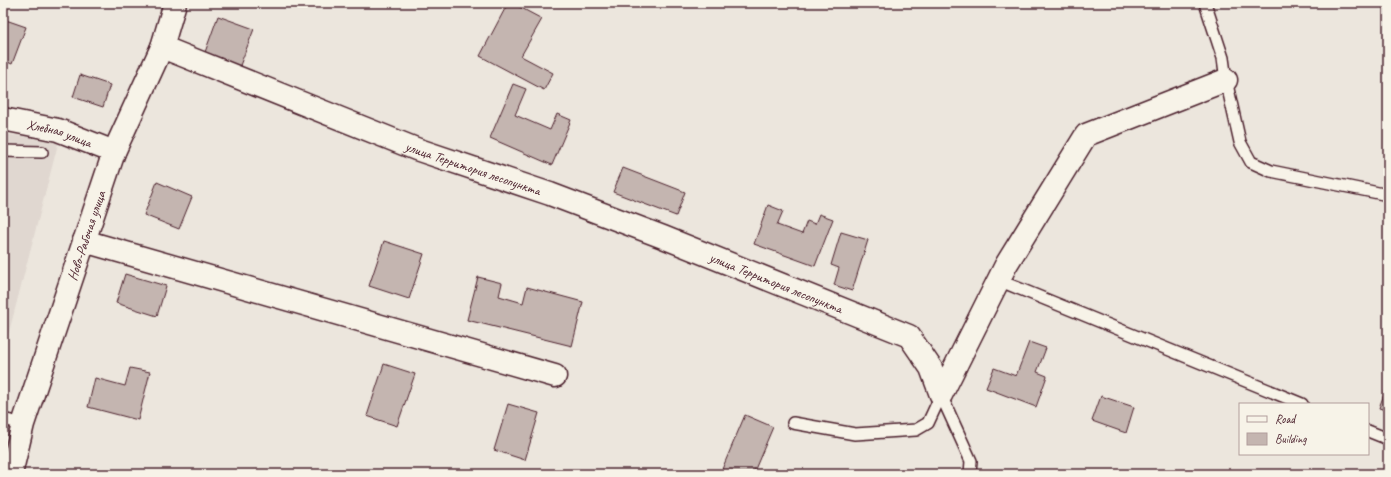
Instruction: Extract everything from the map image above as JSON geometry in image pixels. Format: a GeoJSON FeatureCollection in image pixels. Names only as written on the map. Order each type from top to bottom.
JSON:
{"type":"FeatureCollection","features":[{"type":"Feature","properties":{"kind":"street","name":"Ново-Рабочая улица"},"geometry":{"type":"LineString","coordinates":[[11,474],[13,421],[84,242],[114,152],[162,46],[174,3]]}},
{"type":"Feature","properties":{"kind":"street","name":"улица Территория лесопункта"},"geometry":{"type":"LineString","coordinates":[[162,46],[416,149],[550,194],[642,229],[909,336],[932,368],[941,395]]}},
{"type":"Feature","properties":{"kind":"street"},"geometry":{"type":"LineString","coordinates":[[941,395],[1006,265],[1086,134],[1226,80]]}},
{"type":"Feature","properties":{"kind":"street","name":"Хлебная улица"},"geometry":{"type":"LineString","coordinates":[[3,118],[58,130],[114,152]]}},
{"type":"Feature","properties":{"kind":"street"},"geometry":{"type":"LineString","coordinates":[[84,242],[555,376]]}},
{"type":"Feature","properties":{"kind":"lane"},"geometry":{"type":"LineString","coordinates":[[1205,3],[1223,58],[1226,80],[1240,142],[1251,162],[1271,171],[1388,195]]}},
{"type":"Feature","properties":{"kind":"lane"},"geometry":{"type":"LineString","coordinates":[[3,151],[42,152]]}},
{"type":"Feature","properties":{"kind":"lane"},"geometry":{"type":"LineString","coordinates":[[998,280],[1300,403]]}},
{"type":"Feature","properties":{"kind":"lane"},"geometry":{"type":"LineString","coordinates":[[793,423],[855,434],[916,430],[928,423],[941,395]]}},
{"type":"Feature","properties":{"kind":"lane"},"geometry":{"type":"LineString","coordinates":[[941,395],[971,461],[970,474]]}},
{"type":"Feature","properties":{"kind":"lane"},"geometry":{"type":"LineString","coordinates":[[1369,431],[1388,439]]}},
{"type":"Feature","properties":{"kind":"shaded area"},"geometry":{"type":"Polygon","coordinates":[[[3,134],[59,140],[3,355],[3,134]]]}},
{"type":"Feature","properties":{"kind":"building"},"geometry":{"type":"Polygon","coordinates":[[[508,3],[512,3],[542,19],[521,56],[553,73],[544,90],[480,56],[508,3]]]}},
{"type":"Feature","properties":{"kind":"building"},"geometry":{"type":"Polygon","coordinates":[[[218,16],[254,29],[239,68],[204,55],[218,16]]]}},
{"type":"Feature","properties":{"kind":"building"},"geometry":{"type":"Polygon","coordinates":[[[3,19],[26,27],[12,64],[3,60],[3,19]]]}},
{"type":"Feature","properties":{"kind":"building"},"geometry":{"type":"Polygon","coordinates":[[[80,75],[110,85],[103,107],[73,97],[80,75]]]}},
{"type":"Feature","properties":{"kind":"building"},"geometry":{"type":"Polygon","coordinates":[[[513,84],[526,89],[515,115],[550,130],[557,114],[571,120],[552,165],[490,138],[513,84]]]}},
{"type":"Feature","properties":{"kind":"building"},"geometry":{"type":"Polygon","coordinates":[[[623,168],[685,192],[676,216],[613,192],[623,168]]]}},
{"type":"Feature","properties":{"kind":"building"},"geometry":{"type":"Polygon","coordinates":[[[157,182],[192,197],[179,229],[144,215],[157,182]]]}},
{"type":"Feature","properties":{"kind":"building"},"geometry":{"type":"Polygon","coordinates":[[[768,205],[783,211],[777,225],[802,234],[807,221],[815,224],[819,214],[833,219],[815,266],[754,244],[768,205]]]}},
{"type":"Feature","properties":{"kind":"building"},"geometry":{"type":"Polygon","coordinates":[[[841,232],[868,240],[852,291],[834,285],[839,268],[831,265],[841,232]]]}},
{"type":"Feature","properties":{"kind":"building"},"geometry":{"type":"Polygon","coordinates":[[[384,241],[424,254],[409,299],[369,286],[384,241]]]}},
{"type":"Feature","properties":{"kind":"building"},"geometry":{"type":"Polygon","coordinates":[[[125,274],[166,286],[157,316],[116,303],[125,274]]]}},
{"type":"Feature","properties":{"kind":"building"},"geometry":{"type":"Polygon","coordinates":[[[478,277],[502,283],[499,296],[523,303],[527,287],[583,302],[572,346],[467,320],[478,277]]]}},
{"type":"Feature","properties":{"kind":"building"},"geometry":{"type":"Polygon","coordinates":[[[1029,342],[1046,348],[1037,372],[1047,376],[1036,407],[986,388],[994,368],[1016,376],[1029,342]]]}},
{"type":"Feature","properties":{"kind":"building"},"geometry":{"type":"Polygon","coordinates":[[[384,364],[415,374],[397,426],[367,416],[384,364]]]}},
{"type":"Feature","properties":{"kind":"building"},"geometry":{"type":"Polygon","coordinates":[[[130,368],[150,372],[138,420],[88,407],[95,378],[125,386],[130,368]]]}},
{"type":"Feature","properties":{"kind":"building"},"geometry":{"type":"Polygon","coordinates":[[[1388,383],[1388,411],[1379,408],[1388,383]]]}},
{"type":"Feature","properties":{"kind":"building"},"geometry":{"type":"Polygon","coordinates":[[[1101,396],[1134,407],[1126,433],[1092,421],[1101,396]]]}},
{"type":"Feature","properties":{"kind":"building"},"geometry":{"type":"Polygon","coordinates":[[[508,404],[539,413],[525,460],[494,450],[508,404]]]}},
{"type":"Feature","properties":{"kind":"building"},"geometry":{"type":"Polygon","coordinates":[[[745,415],[773,427],[753,474],[720,474],[745,415]]]}}]}
